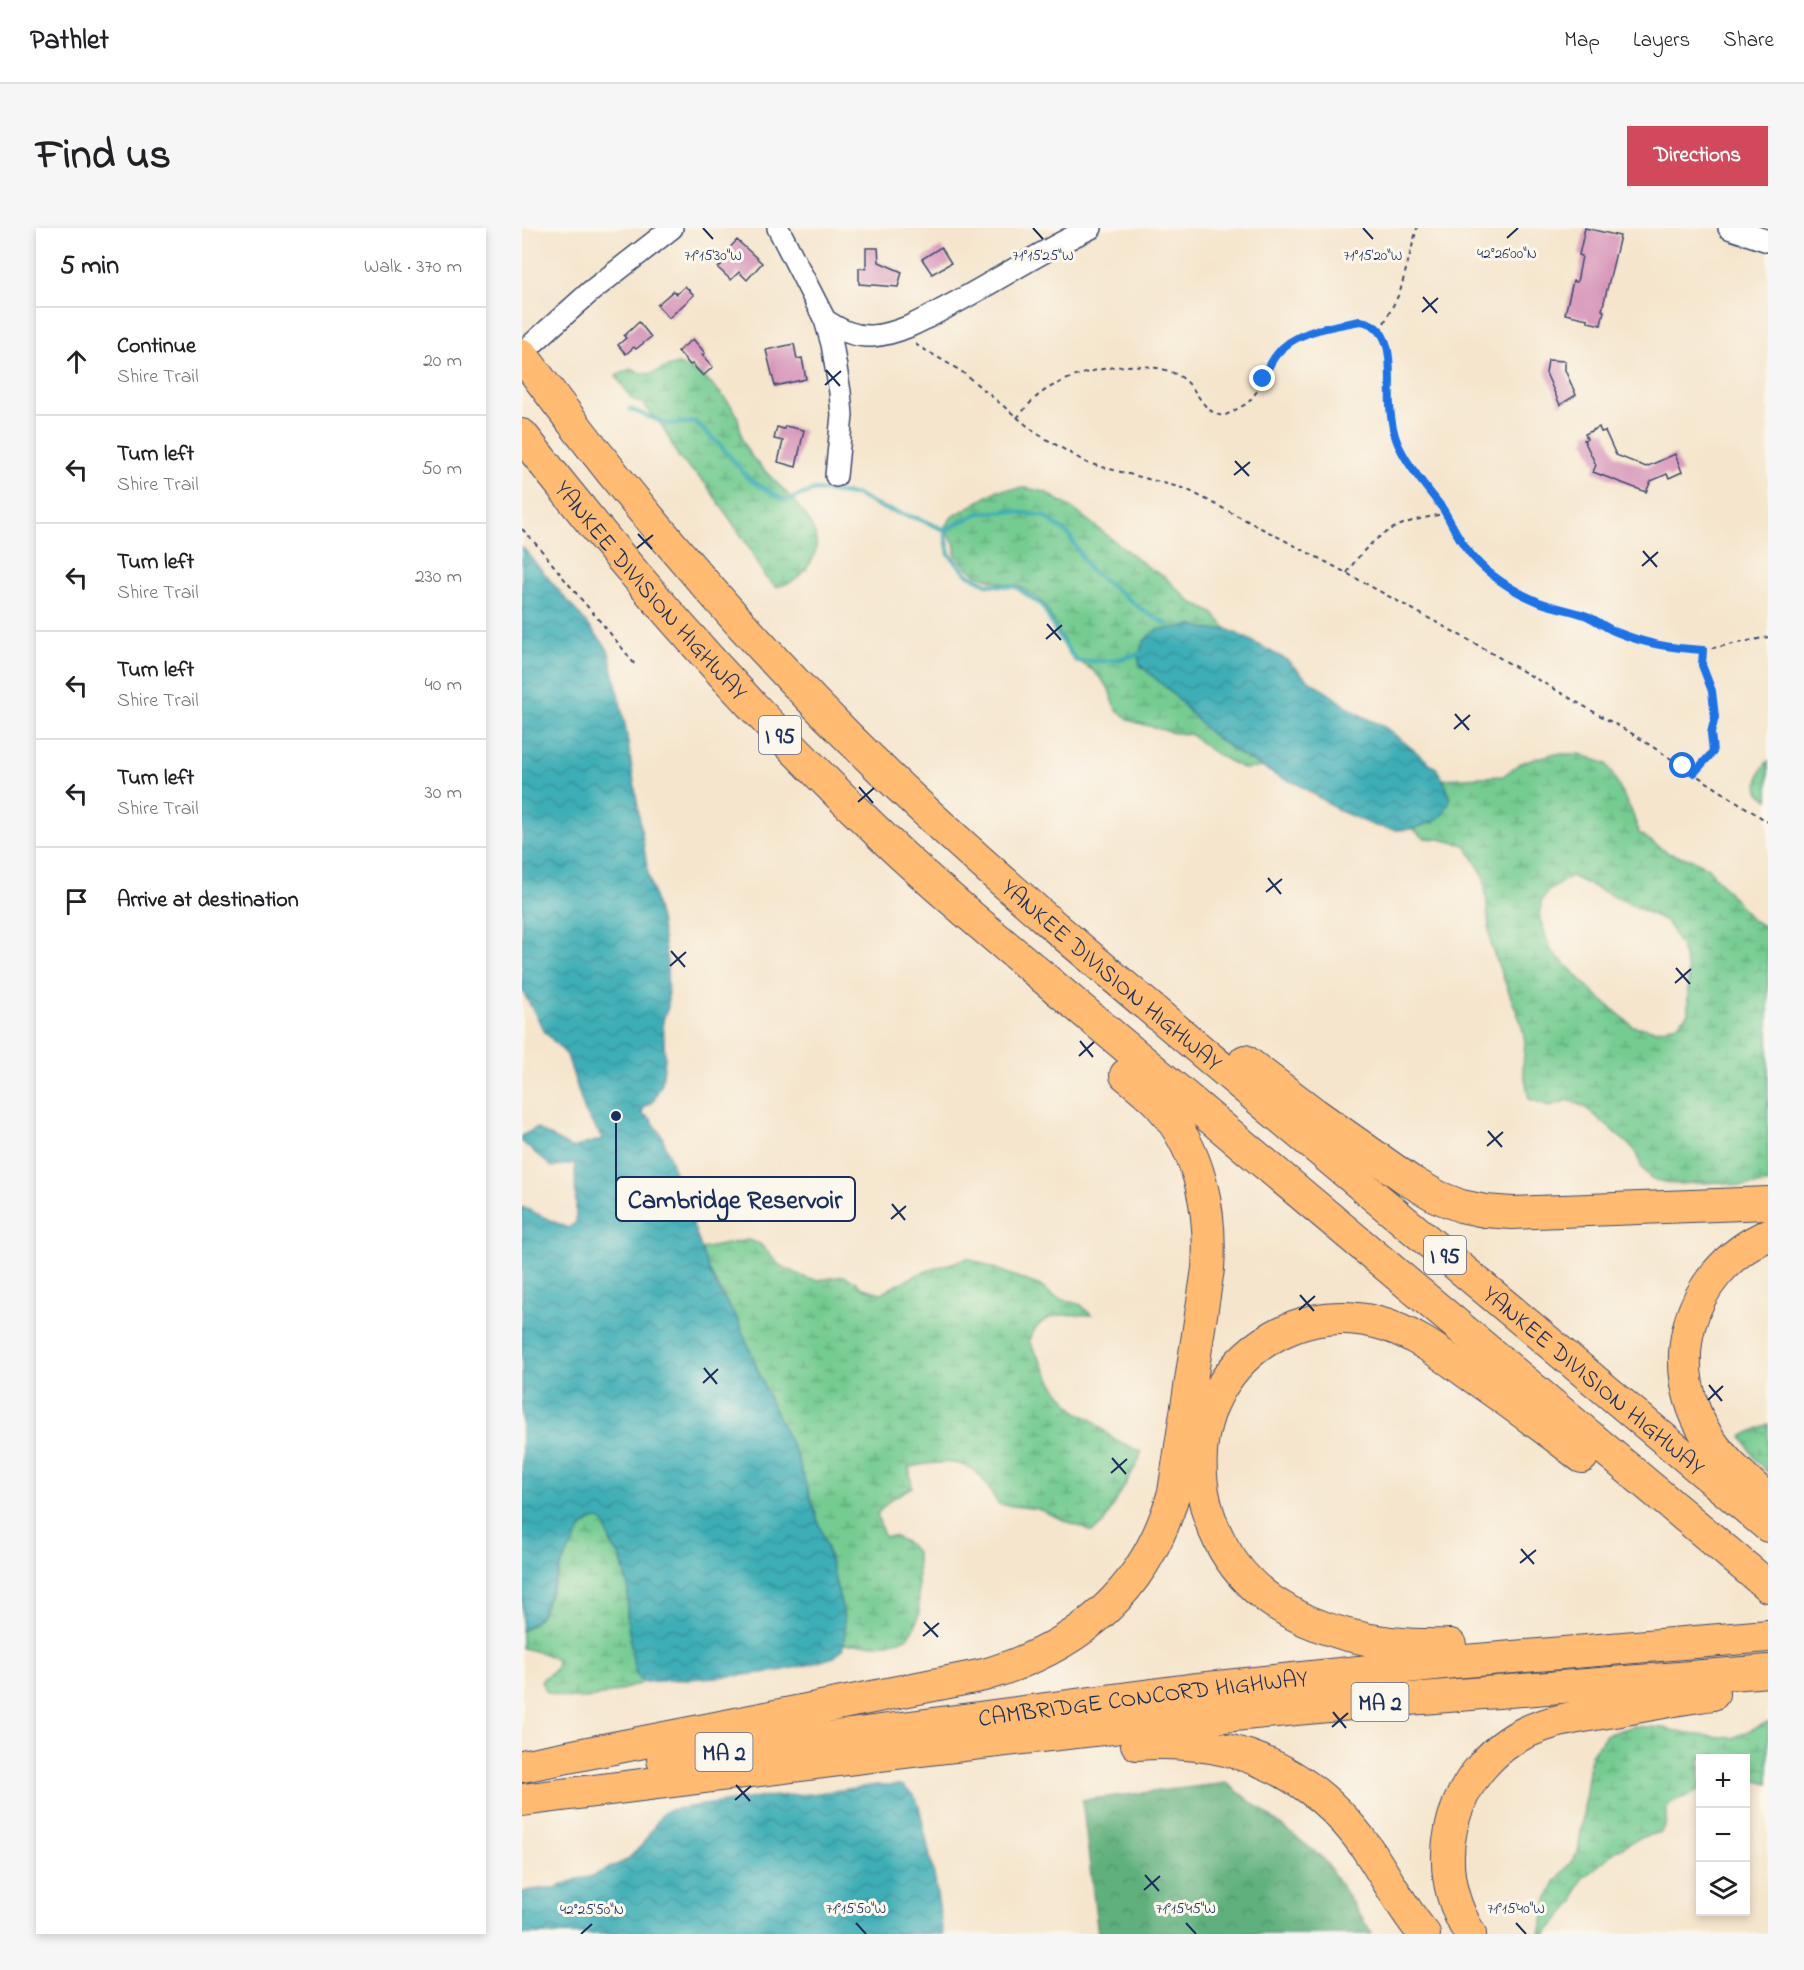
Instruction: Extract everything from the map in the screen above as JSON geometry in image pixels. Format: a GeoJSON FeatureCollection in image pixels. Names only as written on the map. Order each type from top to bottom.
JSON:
{"type":"FeatureCollection","features":[{"type":"Feature","properties":{"kind":"highway","name":"YANKEE DIVISION HIGHWAY"},"geometry":{"type":"LineString","coordinates":[[522,354],[598,456],[742,626],[881,769],[966,849],[1121,983],[1768,1526]]}},
{"type":"Feature","properties":{"kind":"highway","name":"YANKEE DIVISION HIGHWAY"},"geometry":{"type":"LineString","coordinates":[[522,435],[589,519],[672,616],[817,773],[932,883],[1768,1586]]}},
{"type":"Feature","properties":{"kind":"highway"},"geometry":{"type":"LineString","coordinates":[[1121,983],[1194,1019],[1270,1080],[1383,1163],[1425,1190],[1461,1206],[1498,1213],[1526,1213],[1768,1203]]}},
{"type":"Feature","properties":{"kind":"highway"},"geometry":{"type":"LineString","coordinates":[[522,1766],[927,1688],[998,1671],[1036,1656],[1073,1635],[1105,1611],[1133,1580],[1159,1536],[1174,1492],[1208,1269],[1208,1220],[1204,1193],[1196,1167],[1171,1119],[1156,1101],[1119,1069],[1072,1002]]}},
{"type":"Feature","properties":{"kind":"highway"},"geometry":{"type":"LineString","coordinates":[[1768,1235],[1737,1253],[1708,1285],[1696,1304],[1691,1319],[1684,1362],[1690,1400],[1710,1441],[1736,1471],[1768,1499]]}},
{"type":"Feature","properties":{"kind":"highway"},"geometry":{"type":"LineString","coordinates":[[1550,1654],[1472,1644],[1422,1646],[1359,1638],[1305,1620],[1273,1602],[1253,1586],[1238,1570],[1220,1544],[1208,1515],[1201,1482],[1201,1450],[1207,1419],[1221,1387],[1236,1367],[1263,1343],[1299,1325],[1338,1318],[1363,1319],[1381,1324],[1410,1335],[1434,1349],[1527,1414],[1610,1480],[1683,1515]]}},
{"type":"Feature","properties":{"kind":"highway","name":"CAMBRIDGE CONCORD HIGHWAY"},"geometry":{"type":"LineString","coordinates":[[522,1779],[1189,1690],[1400,1668],[1755,1637]]}},
{"type":"Feature","properties":{"kind":"highway","name":"CAMBRIDGE CONCORD HIGHWAY"},"geometry":{"type":"LineString","coordinates":[[522,1800],[992,1741],[1359,1704],[1768,1671]]}},
{"type":"Feature","properties":{"kind":"highway"},"geometry":{"type":"LineString","coordinates":[[1470,1934],[1460,1915],[1449,1881],[1450,1833],[1457,1808],[1467,1786],[1498,1750],[1527,1732],[1549,1724],[1686,1698],[1768,1687]]}},
{"type":"Feature","properties":{"kind":"highway"},"geometry":{"type":"LineString","coordinates":[[992,1741],[1091,1749],[1158,1743],[1195,1743],[1259,1759],[1297,1780],[1338,1812],[1366,1848],[1399,1901],[1424,1934]]}},
{"type":"Feature","properties":{"kind":"highway"},"geometry":{"type":"LineString","coordinates":[[522,1811],[709,1785],[757,1770]]}},
{"type":"Feature","properties":{"kind":"street"},"geometry":{"type":"LineString","coordinates":[[522,354],[590,292],[672,228]]}},
{"type":"Feature","properties":{"kind":"street"},"geometry":{"type":"LineString","coordinates":[[778,228],[825,320],[832,344],[842,415],[836,476]]}},
{"type":"Feature","properties":{"kind":"street"},"geometry":{"type":"LineString","coordinates":[[825,320],[840,330],[855,335],[873,336],[895,332],[953,304],[1090,228]]}},
{"type":"Feature","properties":{"kind":"street"},"geometry":{"type":"LineString","coordinates":[[1729,228],[1768,241]]}},
{"type":"Feature","properties":{"kind":"path"},"geometry":{"type":"LineString","coordinates":[[1380,331],[1400,292],[1417,228]]}},
{"type":"Feature","properties":{"kind":"path"},"geometry":{"type":"LineString","coordinates":[[1017,418],[1038,395],[1049,388],[1108,368],[1136,365],[1162,369],[1181,377],[1193,388],[1209,411],[1224,416],[1248,403],[1258,390],[1275,355],[1295,339],[1304,334],[1360,321],[1368,322],[1380,331],[1387,344],[1390,405],[1399,446],[1407,462],[1445,513],[1467,549],[1483,568],[1539,602],[1588,616],[1613,631],[1658,646],[1703,650],[1768,637]]}},
{"type":"Feature","properties":{"kind":"path"},"geometry":{"type":"LineString","coordinates":[[895,332],[961,371],[1036,434],[1087,463],[1186,489],[1347,573],[1600,715],[1768,822]]}},
{"type":"Feature","properties":{"kind":"path"},"geometry":{"type":"LineString","coordinates":[[1347,573],[1358,554],[1386,533],[1405,523],[1445,513]]}},
{"type":"Feature","properties":{"kind":"path"},"geometry":{"type":"LineString","coordinates":[[522,529],[614,636],[635,665]]}},
{"type":"Feature","properties":{"kind":"path"},"geometry":{"type":"LineString","coordinates":[[1694,773],[1713,752],[1711,733],[1715,717],[1712,691],[1702,665],[1703,650]]}},
{"type":"Feature","properties":{"kind":"green space"},"geometry":{"type":"Polygon","coordinates":[[[678,364],[697,372],[725,398],[738,418],[746,449],[797,504],[808,520],[815,535],[816,550],[806,570],[791,582],[776,587],[765,577],[747,544],[706,484],[679,458],[663,427],[642,403],[632,399],[616,376],[630,369],[651,374],[678,364]]]}},
{"type":"Feature","properties":{"kind":"green space"},"geometry":{"type":"Polygon","coordinates":[[[1026,488],[1045,492],[1072,508],[1152,570],[1164,576],[1191,602],[1213,613],[1227,629],[1213,630],[1192,625],[1140,665],[1170,691],[1210,733],[1239,754],[1264,767],[1244,769],[1213,752],[1190,734],[1174,733],[1131,721],[1116,709],[1108,687],[1094,671],[1078,661],[1067,647],[1045,605],[1017,585],[1005,584],[977,575],[965,566],[955,553],[955,545],[945,526],[952,517],[998,490],[1026,488]]]}},
{"type":"Feature","properties":{"kind":"green space"},"geometry":{"type":"Polygon","coordinates":[[[1552,754],[1580,754],[1607,764],[1632,812],[1639,833],[1668,853],[1693,860],[1707,867],[1752,920],[1768,928],[1768,1184],[1739,1186],[1720,1182],[1674,1184],[1651,1179],[1642,1168],[1634,1149],[1585,1107],[1568,1100],[1550,1106],[1529,1099],[1523,1067],[1525,1041],[1521,1023],[1491,946],[1484,876],[1465,845],[1424,838],[1413,829],[1434,821],[1446,785],[1443,779],[1503,776],[1521,763],[1552,754]],[[1571,876],[1547,892],[1542,900],[1539,915],[1550,949],[1597,996],[1633,1026],[1656,1030],[1678,1024],[1688,1013],[1688,970],[1681,947],[1666,921],[1571,876]]]}},
{"type":"Feature","properties":{"kind":"green space"},"geometry":{"type":"Polygon","coordinates":[[[1768,761],[1768,800],[1759,792],[1758,783],[1759,775],[1768,761]]]}},
{"type":"Feature","properties":{"kind":"green space"},"geometry":{"type":"Polygon","coordinates":[[[748,1240],[760,1244],[779,1265],[808,1279],[819,1280],[844,1276],[857,1282],[860,1287],[881,1293],[921,1273],[968,1258],[1040,1286],[1057,1298],[1081,1305],[1091,1315],[1054,1316],[1040,1324],[1029,1341],[1053,1383],[1078,1413],[1091,1419],[1112,1438],[1141,1452],[1139,1460],[1103,1524],[1092,1532],[1038,1509],[998,1504],[980,1476],[973,1470],[956,1463],[946,1462],[909,1467],[912,1487],[891,1499],[877,1514],[884,1537],[894,1536],[909,1544],[917,1553],[919,1614],[914,1629],[906,1638],[885,1644],[844,1644],[843,1611],[826,1545],[796,1454],[701,1249],[748,1240]]]}},
{"type":"Feature","properties":{"kind":"green space"},"geometry":{"type":"Polygon","coordinates":[[[1768,1424],[1768,1473],[1755,1459],[1742,1436],[1768,1424]]]}},
{"type":"Feature","properties":{"kind":"green space"},"geometry":{"type":"Polygon","coordinates":[[[599,1519],[605,1524],[611,1544],[620,1557],[628,1587],[627,1617],[634,1667],[638,1677],[644,1682],[594,1697],[557,1696],[545,1691],[541,1681],[556,1668],[557,1660],[543,1653],[522,1648],[522,1631],[540,1616],[546,1606],[564,1560],[579,1532],[588,1523],[599,1519]]]}},
{"type":"Feature","properties":{"kind":"green space"},"geometry":{"type":"Polygon","coordinates":[[[1768,1722],[1768,1784],[1750,1779],[1750,1754],[1696,1754],[1696,1792],[1668,1805],[1665,1826],[1660,1832],[1639,1838],[1617,1850],[1583,1878],[1577,1888],[1574,1902],[1546,1934],[1540,1934],[1547,1900],[1555,1882],[1578,1853],[1591,1755],[1606,1735],[1633,1726],[1733,1738],[1768,1722]]]}},
{"type":"Feature","properties":{"kind":"green space"},"geometry":{"type":"Polygon","coordinates":[[[1227,1783],[1324,1859],[1372,1934],[1098,1934],[1082,1800],[1227,1783]]]}},
{"type":"Feature","properties":{"kind":"water"},"geometry":{"type":"Polygon","coordinates":[[[522,547],[609,652],[626,730],[648,873],[660,920],[667,962],[668,1007],[663,1020],[665,1059],[662,1083],[653,1101],[641,1113],[650,1118],[662,1136],[683,1188],[708,1268],[717,1288],[737,1318],[770,1401],[796,1454],[826,1545],[843,1611],[844,1644],[841,1651],[834,1657],[811,1664],[744,1675],[644,1682],[638,1677],[634,1667],[627,1617],[628,1587],[621,1557],[611,1544],[605,1524],[599,1519],[591,1520],[582,1528],[562,1563],[540,1616],[522,1631],[522,1207],[568,1228],[576,1222],[575,1163],[552,1167],[522,1142],[522,1136],[536,1128],[572,1148],[603,1139],[585,1112],[567,1055],[545,1032],[522,990],[522,547]]]}},
{"type":"Feature","properties":{"kind":"water"},"geometry":{"type":"Polygon","coordinates":[[[1192,625],[1213,630],[1227,629],[1248,639],[1287,660],[1306,678],[1360,715],[1386,728],[1436,768],[1446,785],[1450,800],[1444,813],[1435,821],[1413,829],[1396,830],[1375,826],[1338,810],[1298,784],[1279,777],[1239,754],[1210,733],[1170,691],[1140,665],[1138,657],[1144,641],[1156,630],[1192,625]]]}},
{"type":"Feature","properties":{"kind":"water"},"geometry":{"type":"Polygon","coordinates":[[[877,1785],[902,1785],[914,1796],[919,1806],[935,1880],[943,1934],[522,1934],[522,1892],[555,1888],[590,1877],[627,1860],[642,1845],[662,1814],[668,1810],[761,1797],[811,1794],[877,1785]]]}},
{"type":"Feature","properties":{"kind":"building"},"geometry":{"type":"Polygon","coordinates":[[[1585,228],[1620,236],[1602,310],[1604,311],[1601,325],[1588,322],[1588,319],[1565,314],[1573,281],[1577,282],[1582,256],[1579,255],[1585,228]]]}},
{"type":"Feature","properties":{"kind":"building"},"geometry":{"type":"Polygon","coordinates":[[[737,240],[762,263],[747,280],[739,272],[731,280],[718,268],[727,259],[723,255],[737,240]]]}},
{"type":"Feature","properties":{"kind":"building"},"geometry":{"type":"Polygon","coordinates":[[[941,247],[951,263],[932,274],[922,259],[941,247]]]}},
{"type":"Feature","properties":{"kind":"building"},"geometry":{"type":"Polygon","coordinates":[[[866,248],[878,248],[879,262],[902,272],[898,287],[859,284],[859,268],[866,269],[866,248]]]}},
{"type":"Feature","properties":{"kind":"building"},"geometry":{"type":"Polygon","coordinates":[[[685,286],[694,295],[669,318],[657,305],[673,291],[677,294],[685,286]]]}},
{"type":"Feature","properties":{"kind":"building"},"geometry":{"type":"Polygon","coordinates":[[[639,322],[651,337],[626,354],[618,345],[639,322]]]}},
{"type":"Feature","properties":{"kind":"building"},"geometry":{"type":"Polygon","coordinates":[[[693,339],[705,353],[702,355],[713,367],[703,376],[678,351],[693,339]]]}},
{"type":"Feature","properties":{"kind":"building"},"geometry":{"type":"Polygon","coordinates":[[[794,344],[797,359],[802,358],[806,379],[775,386],[766,350],[794,344]]]}},
{"type":"Feature","properties":{"kind":"building"},"geometry":{"type":"Polygon","coordinates":[[[1548,360],[1565,361],[1565,370],[1576,395],[1560,405],[1546,373],[1548,360]]]}},
{"type":"Feature","properties":{"kind":"building"},"geometry":{"type":"Polygon","coordinates":[[[785,426],[804,430],[796,467],[778,462],[783,441],[774,439],[777,427],[784,429],[785,426]]]}},
{"type":"Feature","properties":{"kind":"building"},"geometry":{"type":"Polygon","coordinates":[[[1599,427],[1601,432],[1605,431],[1616,455],[1646,467],[1675,454],[1682,472],[1669,478],[1667,474],[1651,481],[1646,492],[1593,472],[1596,465],[1584,440],[1587,439],[1585,434],[1599,427]]]}},
{"type":"Feature","properties":{"kind":"waterway"},"geometry":{"type":"LineString","coordinates":[[630,409],[667,424],[695,422],[720,445],[749,479],[785,501],[815,490],[856,495],[885,509],[945,530],[949,554],[967,574],[987,584],[1016,587],[1043,606],[1056,632],[1076,661],[1111,661],[1140,654]]}},
{"type":"Feature","properties":{"kind":"waterway"},"geometry":{"type":"LineString","coordinates":[[945,530],[979,513],[1010,511],[1045,516],[1069,535],[1089,569],[1144,611],[1167,624]]}},
{"type":"Feature","properties":{"kind":"place","name":"Cambridge Reservoir"},"geometry":{"type":"Point","coordinates":[616,1116]}},
{"type":"Feature","properties":{"kind":"route"},"geometry":{"type":"LineString","coordinates":[[1263,379],[1275,355],[1304,334],[1360,321],[1368,322],[1380,331],[1387,344],[1392,422],[1399,446],[1407,462],[1445,513],[1467,549],[1483,568],[1512,588],[1539,602],[1588,616],[1613,631],[1658,646],[1703,650],[1702,665],[1712,691],[1715,717],[1711,733],[1713,752],[1694,773],[1683,766]]}}]}
